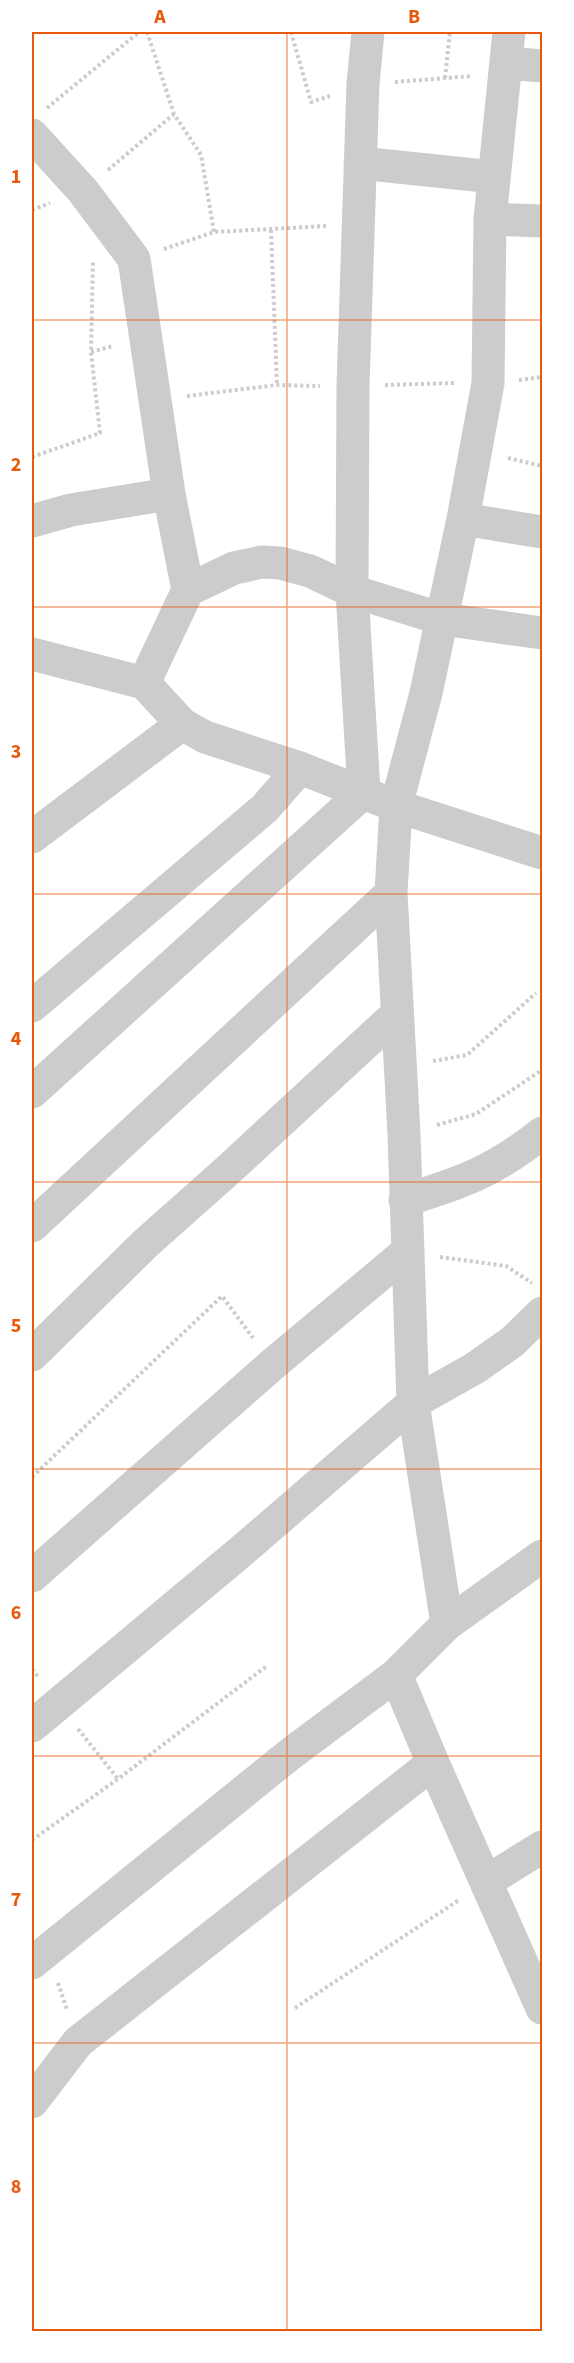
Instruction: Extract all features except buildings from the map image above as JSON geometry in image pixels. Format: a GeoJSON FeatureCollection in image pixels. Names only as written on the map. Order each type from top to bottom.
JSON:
{"type":"FeatureCollection","features":[{"type":"Feature","properties":{"kind":"street"},"geometry":{"type":"LineString","coordinates":[[364,792],[352,591],[353,386],[363,84],[368,32]]}},
{"type":"Feature","properties":{"kind":"street"},"geometry":{"type":"LineString","coordinates":[[447,1624],[413,1403],[404,1134],[391,893],[396,806],[426,693],[463,519],[488,383],[490,219],[507,56],[543,66]]}},
{"type":"Feature","properties":{"kind":"street"},"geometry":{"type":"LineString","coordinates":[[36,124],[134,259],[169,494],[188,590],[144,683]]}},
{"type":"Feature","properties":{"kind":"street"},"geometry":{"type":"LineString","coordinates":[[360,163],[494,177]]}},
{"type":"Feature","properties":{"kind":"street"},"geometry":{"type":"LineString","coordinates":[[490,219],[543,221]]}},
{"type":"Feature","properties":{"kind":"street"},"geometry":{"type":"LineString","coordinates":[[32,521],[71,510],[169,494]]}},
{"type":"Feature","properties":{"kind":"street"},"geometry":{"type":"LineString","coordinates":[[463,519],[543,532]]}},
{"type":"Feature","properties":{"kind":"street"},"geometry":{"type":"LineString","coordinates":[[188,590],[234,568],[262,562],[280,563],[310,571],[352,591],[442,619],[543,633]]}},
{"type":"Feature","properties":{"kind":"street"},"geometry":{"type":"LineString","coordinates":[[32,654],[144,683],[182,724],[205,737],[300,768],[396,806],[543,853]]}},
{"type":"Feature","properties":{"kind":"street"},"geometry":{"type":"LineString","coordinates":[[32,837],[182,724]]}},
{"type":"Feature","properties":{"kind":"street"},"geometry":{"type":"LineString","coordinates":[[32,1006],[265,808],[300,768]]}},
{"type":"Feature","properties":{"kind":"street"},"geometry":{"type":"LineString","coordinates":[[32,1092],[364,792]]}},
{"type":"Feature","properties":{"kind":"street"},"geometry":{"type":"LineString","coordinates":[[32,1226],[391,893]]}},
{"type":"Feature","properties":{"kind":"street"},"geometry":{"type":"LineString","coordinates":[[32,1354],[146,1243],[227,1172],[396,1015]]}},
{"type":"Feature","properties":{"kind":"street"},"geometry":{"type":"LineString","coordinates":[[405,1200],[449,1187],[486,1171],[517,1153],[543,1133]]}},
{"type":"Feature","properties":{"kind":"street"},"geometry":{"type":"LineString","coordinates":[[32,1576],[273,1364],[407,1252]]}},
{"type":"Feature","properties":{"kind":"street"},"geometry":{"type":"LineString","coordinates":[[32,1726],[238,1554],[413,1403],[475,1368],[512,1342],[538,1299]]}},
{"type":"Feature","properties":{"kind":"street"},"geometry":{"type":"LineString","coordinates":[[36,1949],[396,1675],[447,1624],[543,1556]]}},
{"type":"Feature","properties":{"kind":"street"},"geometry":{"type":"LineString","coordinates":[[396,1675],[543,2008]]}},
{"type":"Feature","properties":{"kind":"street"},"geometry":{"type":"LineString","coordinates":[[32,2102],[78,2042],[433,1763]]}},
{"type":"Feature","properties":{"kind":"street"},"geometry":{"type":"LineString","coordinates":[[487,1881],[543,1847]]}},
{"type":"Feature","properties":{"kind":"path"},"geometry":{"type":"LineString","coordinates":[[36,124],[139,32]]}},
{"type":"Feature","properties":{"kind":"path"},"geometry":{"type":"LineString","coordinates":[[147,32],[174,114],[201,156],[214,232]]}},
{"type":"Feature","properties":{"kind":"path"},"geometry":{"type":"LineString","coordinates":[[291,32],[311,102],[363,84],[444,78],[507,56]]}},
{"type":"Feature","properties":{"kind":"path"},"geometry":{"type":"LineString","coordinates":[[444,78],[450,32]]}},
{"type":"Feature","properties":{"kind":"path"},"geometry":{"type":"LineString","coordinates":[[32,457],[100,433],[91,352],[88,198],[174,114]]}},
{"type":"Feature","properties":{"kind":"path"},"geometry":{"type":"LineString","coordinates":[[134,259],[214,232],[358,224]]}},
{"type":"Feature","properties":{"kind":"path"},"geometry":{"type":"LineString","coordinates":[[271,230],[277,385]]}},
{"type":"Feature","properties":{"kind":"path"},"geometry":{"type":"LineString","coordinates":[[156,399],[277,385],[488,383]]}},
{"type":"Feature","properties":{"kind":"path"},"geometry":{"type":"LineString","coordinates":[[400,1067],[467,1055],[536,993]]}},
{"type":"Feature","properties":{"kind":"path"},"geometry":{"type":"LineString","coordinates":[[404,1134],[476,1114],[543,1070]]}},
{"type":"Feature","properties":{"kind":"path"},"geometry":{"type":"LineString","coordinates":[[407,1252],[506,1266],[538,1299]]}},
{"type":"Feature","properties":{"kind":"path"},"geometry":{"type":"LineString","coordinates":[[32,1477],[222,1296],[273,1364]]}},
{"type":"Feature","properties":{"kind":"path"},"geometry":{"type":"LineString","coordinates":[[32,1840],[118,1779],[268,1665]]}},
{"type":"Feature","properties":{"kind":"path"},"geometry":{"type":"LineString","coordinates":[[58,1702],[118,1779]]}},
{"type":"Feature","properties":{"kind":"path"},"geometry":{"type":"LineString","coordinates":[[295,2008],[487,1881]]}},
{"type":"Feature","properties":{"kind":"path"},"geometry":{"type":"LineString","coordinates":[[36,1949],[78,2042]]}}]}
